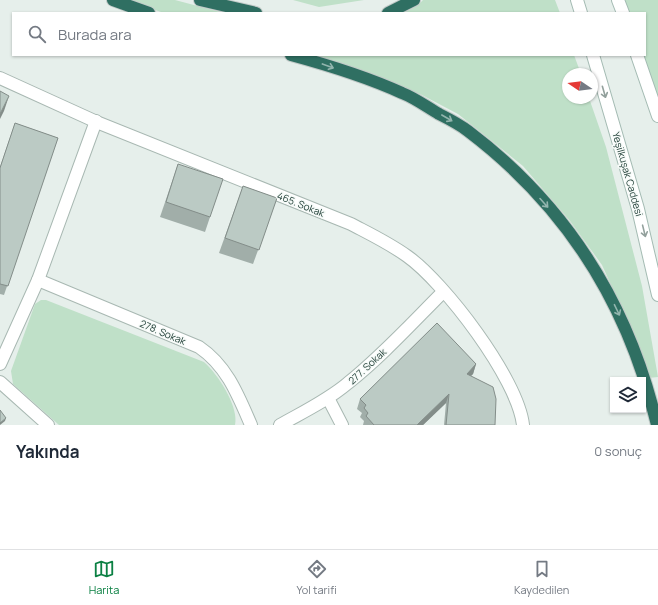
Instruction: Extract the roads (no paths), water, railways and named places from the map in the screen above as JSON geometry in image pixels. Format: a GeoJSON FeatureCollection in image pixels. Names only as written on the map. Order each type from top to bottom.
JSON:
{"type":"FeatureCollection","features":[{"type":"Feature","properties":{"kind":"highway"},"geometry":{"type":"LineString","coordinates":[[113,0],[146,12]]}},
{"type":"Feature","properties":{"kind":"highway"},"geometry":{"type":"LineString","coordinates":[[200,0],[252,12]]}},
{"type":"Feature","properties":{"kind":"highway"},"geometry":{"type":"LineString","coordinates":[[390,12],[414,0]]}},
{"type":"Feature","properties":{"kind":"highway"},"geometry":{"type":"LineString","coordinates":[[295,56],[322,63],[403,93],[467,130],[521,177],[566,228],[604,283],[628,332],[643,373],[657,425]]}},
{"type":"Feature","properties":{"kind":"street"},"geometry":{"type":"LineString","coordinates":[[577,0],[581,12]]}},
{"type":"Feature","properties":{"kind":"street"},"geometry":{"type":"LineString","coordinates":[[618,0],[623,12]]}},
{"type":"Feature","properties":{"kind":"street","name":"Yeşilkuşak Caddesi"},"geometry":{"type":"LineString","coordinates":[[593,56],[638,209],[658,295]]}},
{"type":"Feature","properties":{"kind":"street"},"geometry":{"type":"LineString","coordinates":[[637,56],[658,116]]}},
{"type":"Feature","properties":{"kind":"street","name":"465. Sokak"},"geometry":{"type":"LineString","coordinates":[[0,78],[96,121],[351,224],[382,240],[407,256],[424,270],[479,337],[507,378],[515,397],[523,425]]}},
{"type":"Feature","properties":{"kind":"street"},"geometry":{"type":"LineString","coordinates":[[0,364],[38,280],[96,121]]}},
{"type":"Feature","properties":{"kind":"street","name":"278. Sokak"},"geometry":{"type":"LineString","coordinates":[[38,280],[199,347],[209,354],[227,375],[251,425]]}},
{"type":"Feature","properties":{"kind":"street","name":"277. Sokak"},"geometry":{"type":"LineString","coordinates":[[280,425],[328,398],[348,384],[372,363],[443,292]]}},
{"type":"Feature","properties":{"kind":"street"},"geometry":{"type":"LineString","coordinates":[[0,382],[48,425]]}},
{"type":"Feature","properties":{"kind":"street"},"geometry":{"type":"LineString","coordinates":[[328,398],[342,425]]}}]}
